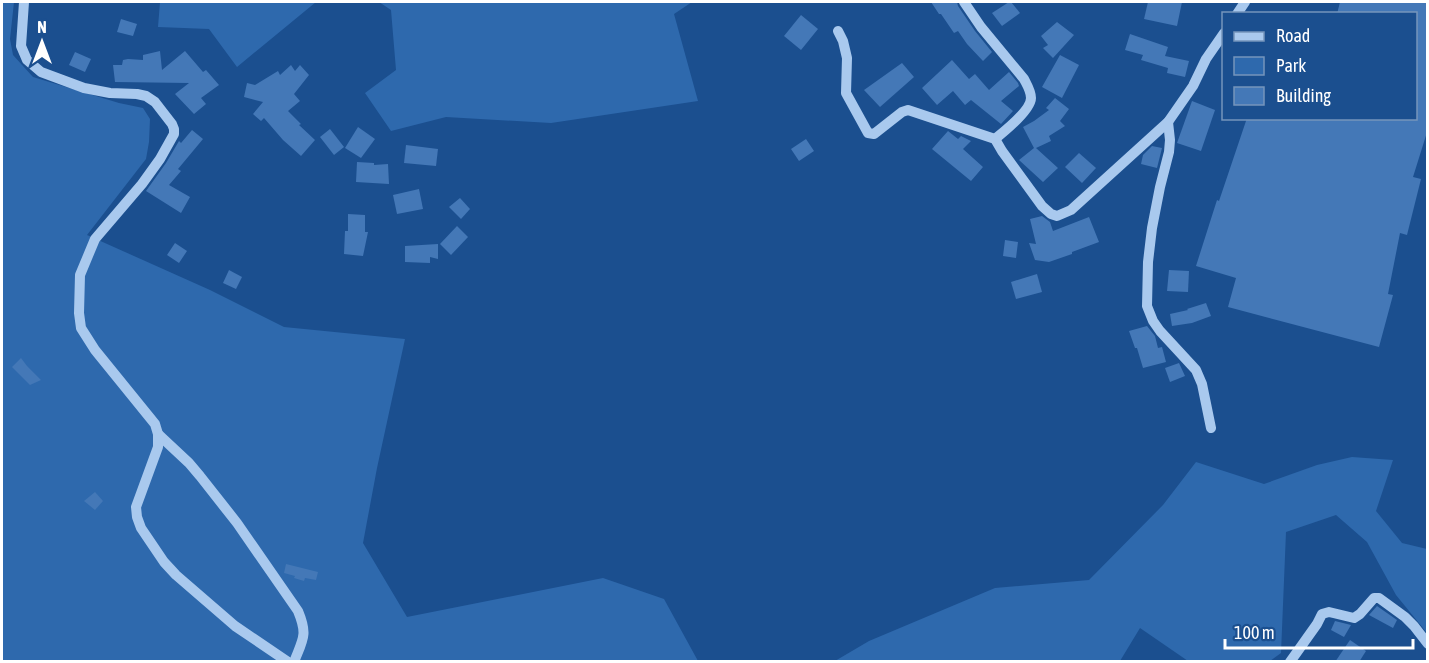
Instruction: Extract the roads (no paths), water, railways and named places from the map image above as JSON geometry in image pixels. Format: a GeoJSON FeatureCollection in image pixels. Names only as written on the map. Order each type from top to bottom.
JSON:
{"type":"FeatureCollection","features":[{"type":"Feature","properties":{"kind":"street"},"geometry":{"type":"LineString","coordinates":[[24,2],[21,46],[27,60],[41,72],[84,88],[146,96],[155,102],[172,124],[174,134],[154,167],[94,239],[80,274],[81,328],[95,350],[155,423],[158,447],[136,507],[141,528],[164,562],[195,593],[235,626],[288,662]]}},
{"type":"Feature","properties":{"kind":"street"},"geometry":{"type":"LineString","coordinates":[[964,2],[1030,89],[1030,102],[1025,110],[995,139]]}},
{"type":"Feature","properties":{"kind":"street"},"geometry":{"type":"LineString","coordinates":[[838,31],[847,58],[846,93],[868,133],[874,134],[902,112],[908,110],[995,139],[1042,206],[1057,216],[1071,210],[1168,122],[1193,86],[1206,59],[1222,36]]}},
{"type":"Feature","properties":{"kind":"street"},"geometry":{"type":"LineString","coordinates":[[1168,122],[1169,152],[1152,228],[1148,262],[1147,306],[1160,331],[1196,370],[1202,384],[1212,428]]}},
{"type":"Feature","properties":{"kind":"street"},"geometry":{"type":"LineString","coordinates":[[158,434],[200,476],[237,523],[298,611],[304,627],[304,635],[294,662]]}},
{"type":"Feature","properties":{"kind":"street"},"geometry":{"type":"LineString","coordinates":[[1290,662],[1322,614],[1329,612],[1354,618],[1374,598],[1379,598],[1405,617],[1428,644]]}}]}
